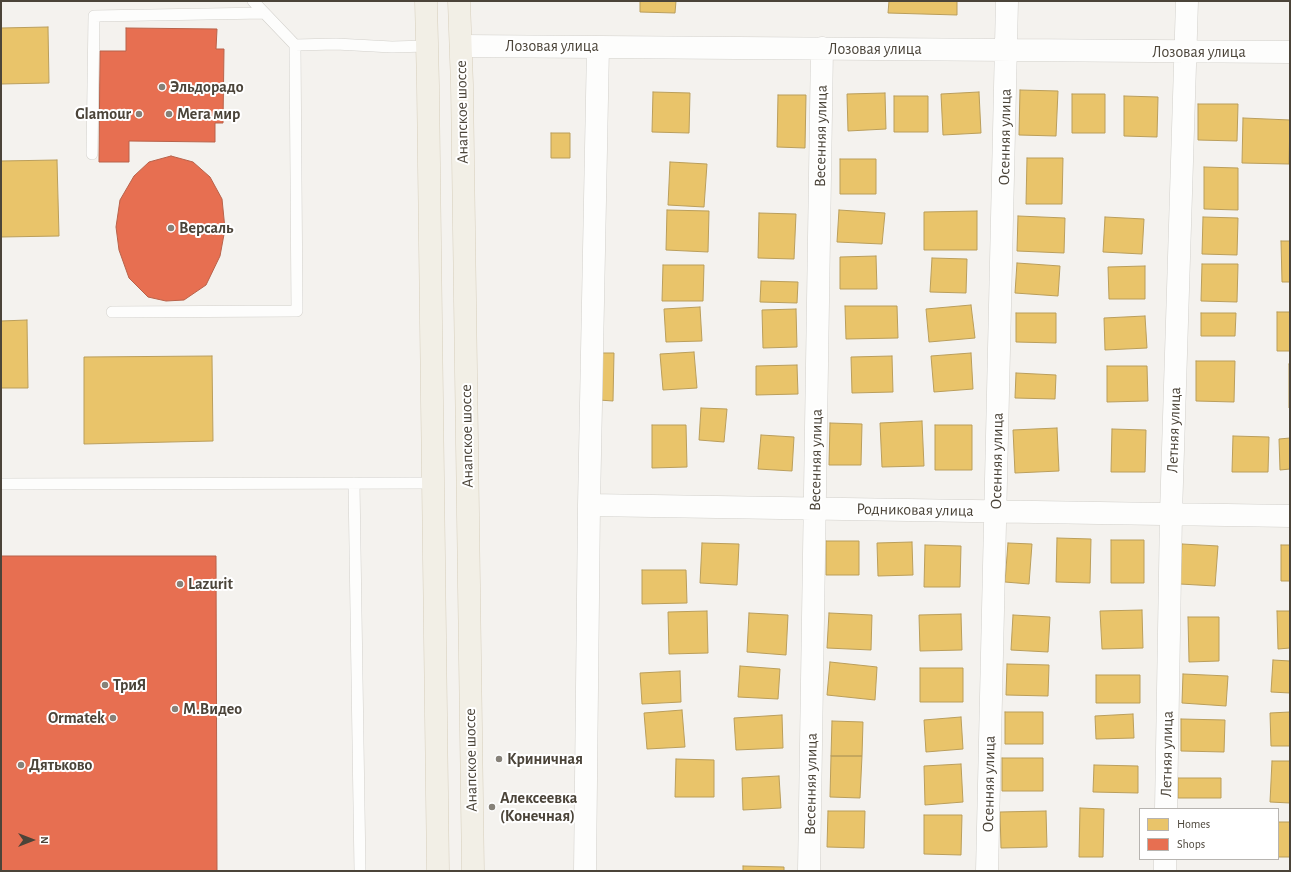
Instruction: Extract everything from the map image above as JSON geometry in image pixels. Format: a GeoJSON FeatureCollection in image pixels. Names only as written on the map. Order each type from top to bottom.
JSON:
{"type":"FeatureCollection","features":[{"type":"Feature","properties":{"kind":"main road","name":"Анапское шоссе"},"geometry":{"type":"LineString","coordinates":[[426,1],[434,483],[438,871]]}},
{"type":"Feature","properties":{"kind":"main road","name":"Анапское шоссе"},"geometry":{"type":"LineString","coordinates":[[459,1],[461,46],[473,871]]}},
{"type":"Feature","properties":{"kind":"main road"},"geometry":{"type":"LineString","coordinates":[[427,46],[461,46]]}},
{"type":"Feature","properties":{"kind":"street","name":"Осенняя улица"},"geometry":{"type":"LineString","coordinates":[[987,871],[1007,1]]}},
{"type":"Feature","properties":{"kind":"street","name":"Летняя улица"},"geometry":{"type":"LineString","coordinates":[[1166,808],[1171,514],[1187,1]]}},
{"type":"Feature","properties":{"kind":"street","name":"Лозовая улица"},"geometry":{"type":"LineString","coordinates":[[461,46],[1290,52]]}},
{"type":"Feature","properties":{"kind":"street"},"geometry":{"type":"LineString","coordinates":[[585,871],[589,506],[598,47]]}},
{"type":"Feature","properties":{"kind":"street","name":"Весенняя улица"},"geometry":{"type":"LineString","coordinates":[[809,871],[822,48]]}},
{"type":"Feature","properties":{"kind":"street","name":"Родниковая улица"},"geometry":{"type":"LineString","coordinates":[[589,506],[1290,516]]}},
{"type":"Feature","properties":{"kind":"street"},"geometry":{"type":"LineString","coordinates":[[1165,860],[1165,871]]}},
{"type":"Feature","properties":{"kind":"lane"},"geometry":{"type":"LineString","coordinates":[[112,312],[297,311],[295,45],[253,1]]}},
{"type":"Feature","properties":{"kind":"lane"},"geometry":{"type":"LineString","coordinates":[[92,154],[94,16],[264,13]]}},
{"type":"Feature","properties":{"kind":"lane"},"geometry":{"type":"LineString","coordinates":[[295,45],[336,44],[392,47],[427,46]]}},
{"type":"Feature","properties":{"kind":"lane"},"geometry":{"type":"LineString","coordinates":[[354,483],[360,871]]}},
{"type":"Feature","properties":{"kind":"lane"},"geometry":{"type":"LineString","coordinates":[[1,484],[434,483]]}},
{"type":"Feature","properties":{"kind":"building: Homes"},"geometry":{"type":"Polygon","coordinates":[[[640,1],[676,1],[675,13],[640,12],[640,1]]]}},
{"type":"Feature","properties":{"kind":"building: Homes"},"geometry":{"type":"Polygon","coordinates":[[[889,1],[957,1],[957,15],[888,13],[889,1]]]}},
{"type":"Feature","properties":{"kind":"building: Homes"},"geometry":{"type":"Polygon","coordinates":[[[48,27],[49,83],[1,84],[1,28],[48,27]]]}},
{"type":"Feature","properties":{"kind":"building: Homes"},"geometry":{"type":"Polygon","coordinates":[[[1020,90],[1058,91],[1056,136],[1019,135],[1020,90]]]}},
{"type":"Feature","properties":{"kind":"building: Homes"},"geometry":{"type":"Polygon","coordinates":[[[653,92],[690,93],[689,133],[652,132],[653,92]]]}},
{"type":"Feature","properties":{"kind":"building: Homes"},"geometry":{"type":"Polygon","coordinates":[[[979,92],[981,133],[943,135],[941,94],[979,92]]]}},
{"type":"Feature","properties":{"kind":"building: Homes"},"geometry":{"type":"Polygon","coordinates":[[[885,93],[886,129],[848,131],[847,94],[885,93]]]}},
{"type":"Feature","properties":{"kind":"building: Homes"},"geometry":{"type":"Polygon","coordinates":[[[1072,94],[1105,94],[1105,133],[1072,133],[1072,94]]]}},
{"type":"Feature","properties":{"kind":"building: Homes"},"geometry":{"type":"Polygon","coordinates":[[[778,95],[806,95],[805,148],[777,147],[778,95]]]}},
{"type":"Feature","properties":{"kind":"building: Homes"},"geometry":{"type":"Polygon","coordinates":[[[894,96],[928,96],[928,132],[894,132],[894,96]]]}},
{"type":"Feature","properties":{"kind":"building: Homes"},"geometry":{"type":"Polygon","coordinates":[[[1124,96],[1158,97],[1157,137],[1124,136],[1124,96]]]}},
{"type":"Feature","properties":{"kind":"building: Homes"},"geometry":{"type":"Polygon","coordinates":[[[1198,104],[1238,104],[1237,141],[1198,140],[1198,104]]]}},
{"type":"Feature","properties":{"kind":"building: Homes"},"geometry":{"type":"Polygon","coordinates":[[[1243,118],[1290,120],[1289,164],[1242,163],[1243,118]]]}},
{"type":"Feature","properties":{"kind":"building: Homes"},"geometry":{"type":"Polygon","coordinates":[[[551,133],[570,133],[570,158],[551,158],[551,133]]]}},
{"type":"Feature","properties":{"kind":"building: Homes"},"geometry":{"type":"Polygon","coordinates":[[[1027,158],[1063,158],[1062,204],[1026,204],[1027,158]]]}},
{"type":"Feature","properties":{"kind":"building: Homes"},"geometry":{"type":"Polygon","coordinates":[[[840,159],[876,159],[876,194],[840,194],[840,159]]]}},
{"type":"Feature","properties":{"kind":"building: Homes"},"geometry":{"type":"Polygon","coordinates":[[[57,160],[59,236],[1,237],[1,161],[57,160]]]}},
{"type":"Feature","properties":{"kind":"building: Homes"},"geometry":{"type":"Polygon","coordinates":[[[670,162],[707,164],[704,207],[668,205],[670,162]]]}},
{"type":"Feature","properties":{"kind":"building: Homes"},"geometry":{"type":"Polygon","coordinates":[[[1204,167],[1238,168],[1238,210],[1204,209],[1204,167]]]}},
{"type":"Feature","properties":{"kind":"building: Homes"},"geometry":{"type":"Polygon","coordinates":[[[667,210],[709,211],[708,252],[666,250],[667,210]]]}},
{"type":"Feature","properties":{"kind":"building: Homes"},"geometry":{"type":"Polygon","coordinates":[[[839,210],[885,213],[882,244],[837,242],[839,210]]]}},
{"type":"Feature","properties":{"kind":"building: Homes"},"geometry":{"type":"Polygon","coordinates":[[[977,211],[977,250],[924,250],[924,212],[977,211]]]}},
{"type":"Feature","properties":{"kind":"building: Homes"},"geometry":{"type":"Polygon","coordinates":[[[759,213],[796,214],[794,259],[758,258],[759,213]]]}},
{"type":"Feature","properties":{"kind":"building: Homes"},"geometry":{"type":"Polygon","coordinates":[[[1018,216],[1065,218],[1064,253],[1017,251],[1018,216]]]}},
{"type":"Feature","properties":{"kind":"building: Homes"},"geometry":{"type":"Polygon","coordinates":[[[1105,217],[1144,219],[1142,254],[1103,252],[1105,217]]]}},
{"type":"Feature","properties":{"kind":"building: Homes"},"geometry":{"type":"Polygon","coordinates":[[[1203,217],[1238,218],[1237,255],[1202,254],[1203,217]]]}},
{"type":"Feature","properties":{"kind":"building: Homes"},"geometry":{"type":"Polygon","coordinates":[[[1281,241],[1290,241],[1290,282],[1282,282],[1281,241]]]}},
{"type":"Feature","properties":{"kind":"building: Homes"},"geometry":{"type":"Polygon","coordinates":[[[876,256],[877,289],[840,289],[840,257],[876,256]]]}},
{"type":"Feature","properties":{"kind":"building: Homes"},"geometry":{"type":"Polygon","coordinates":[[[932,258],[967,259],[966,293],[930,292],[932,258]]]}},
{"type":"Feature","properties":{"kind":"building: Homes"},"geometry":{"type":"Polygon","coordinates":[[[1017,263],[1060,266],[1058,296],[1015,293],[1017,263]]]}},
{"type":"Feature","properties":{"kind":"building: Homes"},"geometry":{"type":"Polygon","coordinates":[[[1202,264],[1238,264],[1237,302],[1201,301],[1202,264]]]}},
{"type":"Feature","properties":{"kind":"building: Homes"},"geometry":{"type":"Polygon","coordinates":[[[663,265],[704,265],[703,301],[662,301],[663,265]]]}},
{"type":"Feature","properties":{"kind":"building: Homes"},"geometry":{"type":"Polygon","coordinates":[[[1145,266],[1145,299],[1109,299],[1108,267],[1145,266]]]}},
{"type":"Feature","properties":{"kind":"building: Homes"},"geometry":{"type":"Polygon","coordinates":[[[761,281],[798,282],[797,303],[760,302],[761,281]]]}},
{"type":"Feature","properties":{"kind":"building: Homes"},"geometry":{"type":"Polygon","coordinates":[[[971,305],[975,338],[929,342],[926,309],[971,305]]]}},
{"type":"Feature","properties":{"kind":"building: Homes"},"geometry":{"type":"Polygon","coordinates":[[[845,306],[897,306],[898,338],[846,339],[845,306]]]}},
{"type":"Feature","properties":{"kind":"building: Homes"},"geometry":{"type":"Polygon","coordinates":[[[700,307],[702,341],[666,342],[664,309],[700,307]]]}},
{"type":"Feature","properties":{"kind":"building: Homes"},"geometry":{"type":"Polygon","coordinates":[[[796,309],[797,347],[763,348],[762,310],[796,309]]]}},
{"type":"Feature","properties":{"kind":"building: Homes"},"geometry":{"type":"Polygon","coordinates":[[[1277,312],[1290,312],[1290,351],[1277,351],[1277,312]]]}},
{"type":"Feature","properties":{"kind":"building: Homes"},"geometry":{"type":"Polygon","coordinates":[[[1016,313],[1056,313],[1056,343],[1016,342],[1016,313]]]}},
{"type":"Feature","properties":{"kind":"building: Homes"},"geometry":{"type":"Polygon","coordinates":[[[1201,313],[1236,313],[1235,336],[1201,336],[1201,313]]]}},
{"type":"Feature","properties":{"kind":"building: Homes"},"geometry":{"type":"Polygon","coordinates":[[[1145,316],[1147,348],[1105,350],[1104,318],[1145,316]]]}},
{"type":"Feature","properties":{"kind":"building: Homes"},"geometry":{"type":"Polygon","coordinates":[[[27,320],[28,388],[1,388],[1,321],[27,320]]]}},
{"type":"Feature","properties":{"kind":"building: Homes"},"geometry":{"type":"Polygon","coordinates":[[[694,352],[697,388],[663,390],[660,354],[694,352]]]}},
{"type":"Feature","properties":{"kind":"building: Homes"},"geometry":{"type":"Polygon","coordinates":[[[600,353],[614,353],[613,401],[599,400],[600,353]]]}},
{"type":"Feature","properties":{"kind":"building: Homes"},"geometry":{"type":"Polygon","coordinates":[[[971,353],[973,389],[934,392],[931,356],[971,353]]]}},
{"type":"Feature","properties":{"kind":"building: Homes"},"geometry":{"type":"Polygon","coordinates":[[[212,356],[213,441],[84,444],[84,357],[212,356]]]}},
{"type":"Feature","properties":{"kind":"building: Homes"},"geometry":{"type":"Polygon","coordinates":[[[892,356],[893,392],[852,393],[851,357],[892,356]]]}},
{"type":"Feature","properties":{"kind":"building: Homes"},"geometry":{"type":"Polygon","coordinates":[[[1196,361],[1235,361],[1234,402],[1196,401],[1196,361]]]}},
{"type":"Feature","properties":{"kind":"building: Homes"},"geometry":{"type":"Polygon","coordinates":[[[1290,364],[1290,408],[1289,408],[1290,364]]]}},
{"type":"Feature","properties":{"kind":"building: Homes"},"geometry":{"type":"Polygon","coordinates":[[[797,365],[798,394],[756,395],[756,366],[797,365]]]}},
{"type":"Feature","properties":{"kind":"building: Homes"},"geometry":{"type":"Polygon","coordinates":[[[1107,366],[1147,366],[1148,401],[1107,402],[1107,366]]]}},
{"type":"Feature","properties":{"kind":"building: Homes"},"geometry":{"type":"Polygon","coordinates":[[[1016,373],[1056,375],[1055,399],[1015,398],[1016,373]]]}},
{"type":"Feature","properties":{"kind":"building: Homes"},"geometry":{"type":"Polygon","coordinates":[[[701,408],[727,409],[724,442],[699,440],[701,408]]]}},
{"type":"Feature","properties":{"kind":"building: Homes"},"geometry":{"type":"Polygon","coordinates":[[[922,421],[924,466],[882,467],[880,423],[922,421]]]}},
{"type":"Feature","properties":{"kind":"building: Homes"},"geometry":{"type":"Polygon","coordinates":[[[830,423],[862,424],[861,465],[829,465],[830,423]]]}},
{"type":"Feature","properties":{"kind":"building: Homes"},"geometry":{"type":"Polygon","coordinates":[[[652,425],[686,425],[687,467],[652,468],[652,425]]]}},
{"type":"Feature","properties":{"kind":"building: Homes"},"geometry":{"type":"Polygon","coordinates":[[[935,425],[972,425],[972,470],[935,470],[935,425]]]}},
{"type":"Feature","properties":{"kind":"building: Homes"},"geometry":{"type":"Polygon","coordinates":[[[1057,428],[1059,471],[1015,473],[1013,430],[1057,428]]]}},
{"type":"Feature","properties":{"kind":"building: Homes"},"geometry":{"type":"Polygon","coordinates":[[[1112,429],[1146,430],[1145,472],[1111,472],[1112,429]]]}},
{"type":"Feature","properties":{"kind":"building: Homes"},"geometry":{"type":"Polygon","coordinates":[[[761,435],[794,437],[792,471],[758,469],[761,435]]]}},
{"type":"Feature","properties":{"kind":"building: Homes"},"geometry":{"type":"Polygon","coordinates":[[[1233,436],[1269,437],[1268,472],[1232,472],[1233,436]]]}},
{"type":"Feature","properties":{"kind":"building: Homes"},"geometry":{"type":"Polygon","coordinates":[[[1290,438],[1290,469],[1280,470],[1279,439],[1290,438]]]}},
{"type":"Feature","properties":{"kind":"building: Homes"},"geometry":{"type":"Polygon","coordinates":[[[1057,538],[1091,539],[1090,583],[1056,582],[1057,538]]]}},
{"type":"Feature","properties":{"kind":"building: Homes"},"geometry":{"type":"Polygon","coordinates":[[[1111,540],[1144,540],[1144,583],[1111,583],[1111,540]]]}},
{"type":"Feature","properties":{"kind":"building: Homes"},"geometry":{"type":"Polygon","coordinates":[[[826,541],[859,541],[859,575],[826,575],[826,541]]]}},
{"type":"Feature","properties":{"kind":"building: Homes"},"geometry":{"type":"Polygon","coordinates":[[[912,542],[913,575],[878,576],[877,543],[912,542]]]}},
{"type":"Feature","properties":{"kind":"building: Homes"},"geometry":{"type":"Polygon","coordinates":[[[702,543],[739,544],[737,585],[700,583],[702,543]]]}},
{"type":"Feature","properties":{"kind":"building: Homes"},"geometry":{"type":"Polygon","coordinates":[[[1008,543],[1032,544],[1029,584],[1005,582],[1008,543]]]}},
{"type":"Feature","properties":{"kind":"building: Homes"},"geometry":{"type":"Polygon","coordinates":[[[1182,544],[1218,546],[1215,586],[1180,584],[1182,544]]]}},
{"type":"Feature","properties":{"kind":"building: Homes"},"geometry":{"type":"Polygon","coordinates":[[[925,545],[961,546],[960,587],[924,587],[925,545]]]}},
{"type":"Feature","properties":{"kind":"building: Homes"},"geometry":{"type":"Polygon","coordinates":[[[1281,545],[1290,545],[1290,581],[1281,581],[1281,545]]]}},
{"type":"Feature","properties":{"kind":"building: Homes"},"geometry":{"type":"Polygon","coordinates":[[[642,570],[686,570],[687,603],[642,604],[642,570]]]}},
{"type":"Feature","properties":{"kind":"building: Homes"},"geometry":{"type":"Polygon","coordinates":[[[1142,610],[1143,648],[1102,649],[1100,611],[1142,610]]]}},
{"type":"Feature","properties":{"kind":"building: Homes"},"geometry":{"type":"Polygon","coordinates":[[[707,611],[708,653],[669,654],[668,612],[707,611]]]}},
{"type":"Feature","properties":{"kind":"building: Homes"},"geometry":{"type":"Polygon","coordinates":[[[1277,611],[1290,611],[1290,648],[1278,649],[1277,611]]]}},
{"type":"Feature","properties":{"kind":"building: Homes"},"geometry":{"type":"Polygon","coordinates":[[[749,613],[788,615],[786,655],[747,652],[749,613]]]}},
{"type":"Feature","properties":{"kind":"building: Homes"},"geometry":{"type":"Polygon","coordinates":[[[829,613],[872,615],[871,650],[827,648],[829,613]]]}},
{"type":"Feature","properties":{"kind":"building: Homes"},"geometry":{"type":"Polygon","coordinates":[[[961,614],[962,650],[920,651],[919,615],[961,614]]]}},
{"type":"Feature","properties":{"kind":"building: Homes"},"geometry":{"type":"Polygon","coordinates":[[[1013,615],[1050,617],[1048,652],[1011,650],[1013,615]]]}},
{"type":"Feature","properties":{"kind":"building: Homes"},"geometry":{"type":"Polygon","coordinates":[[[1188,617],[1219,617],[1219,661],[1189,662],[1188,617]]]}},
{"type":"Feature","properties":{"kind":"building: Homes"},"geometry":{"type":"Polygon","coordinates":[[[1273,660],[1290,661],[1290,693],[1271,692],[1273,660]]]}},
{"type":"Feature","properties":{"kind":"building: Homes"},"geometry":{"type":"Polygon","coordinates":[[[830,662],[877,667],[875,700],[827,695],[830,662]]]}},
{"type":"Feature","properties":{"kind":"building: Homes"},"geometry":{"type":"Polygon","coordinates":[[[1007,664],[1049,665],[1048,696],[1006,695],[1007,664]]]}},
{"type":"Feature","properties":{"kind":"building: Homes"},"geometry":{"type":"Polygon","coordinates":[[[740,666],[780,669],[778,699],[738,697],[740,666]]]}},
{"type":"Feature","properties":{"kind":"building: Homes"},"geometry":{"type":"Polygon","coordinates":[[[920,668],[963,668],[963,702],[920,702],[920,668]]]}},
{"type":"Feature","properties":{"kind":"building: Homes"},"geometry":{"type":"Polygon","coordinates":[[[680,671],[681,702],[642,704],[640,673],[680,671]]]}},
{"type":"Feature","properties":{"kind":"building: Homes"},"geometry":{"type":"Polygon","coordinates":[[[1183,674],[1228,676],[1226,706],[1182,703],[1183,674]]]}},
{"type":"Feature","properties":{"kind":"building: Homes"},"geometry":{"type":"Polygon","coordinates":[[[1096,675],[1140,675],[1140,703],[1096,703],[1096,675]]]}},
{"type":"Feature","properties":{"kind":"building: Homes"},"geometry":{"type":"Polygon","coordinates":[[[682,710],[685,747],[647,749],[644,713],[682,710]]]}},
{"type":"Feature","properties":{"kind":"building: Homes"},"geometry":{"type":"Polygon","coordinates":[[[1005,712],[1043,712],[1043,744],[1005,744],[1005,712]]]}},
{"type":"Feature","properties":{"kind":"building: Homes"},"geometry":{"type":"Polygon","coordinates":[[[1290,712],[1290,746],[1271,746],[1270,713],[1290,712]]]}},
{"type":"Feature","properties":{"kind":"building: Homes"},"geometry":{"type":"Polygon","coordinates":[[[1133,714],[1134,738],[1096,739],[1095,716],[1133,714]]]}},
{"type":"Feature","properties":{"kind":"building: Homes"},"geometry":{"type":"Polygon","coordinates":[[[782,715],[783,748],[736,750],[734,718],[782,715]]]}},
{"type":"Feature","properties":{"kind":"building: Homes"},"geometry":{"type":"Polygon","coordinates":[[[961,717],[963,749],[926,752],[924,720],[961,717]]]}},
{"type":"Feature","properties":{"kind":"building: Homes"},"geometry":{"type":"Polygon","coordinates":[[[1181,719],[1225,720],[1224,752],[1181,751],[1181,719]]]}},
{"type":"Feature","properties":{"kind":"building: Homes"},"geometry":{"type":"Polygon","coordinates":[[[832,721],[863,722],[862,756],[831,756],[832,721]]]}},
{"type":"Feature","properties":{"kind":"building: Homes"},"geometry":{"type":"Polygon","coordinates":[[[831,756],[862,756],[860,798],[830,797],[831,756]]]}},
{"type":"Feature","properties":{"kind":"building: Homes"},"geometry":{"type":"Polygon","coordinates":[[[1002,758],[1043,758],[1043,791],[1002,791],[1002,758]]]}},
{"type":"Feature","properties":{"kind":"building: Homes"},"geometry":{"type":"Polygon","coordinates":[[[676,759],[714,760],[714,797],[675,797],[676,759]]]}},
{"type":"Feature","properties":{"kind":"building: Homes"},"geometry":{"type":"Polygon","coordinates":[[[1272,761],[1290,761],[1290,803],[1270,802],[1272,761]]]}},
{"type":"Feature","properties":{"kind":"building: Homes"},"geometry":{"type":"Polygon","coordinates":[[[961,764],[963,802],[925,805],[924,766],[961,764]]]}},
{"type":"Feature","properties":{"kind":"building: Homes"},"geometry":{"type":"Polygon","coordinates":[[[1094,765],[1138,766],[1138,793],[1093,792],[1094,765]]]}},
{"type":"Feature","properties":{"kind":"building: Homes"},"geometry":{"type":"Polygon","coordinates":[[[779,776],[781,808],[743,810],[742,778],[779,776]]]}},
{"type":"Feature","properties":{"kind":"building: Homes"},"geometry":{"type":"Polygon","coordinates":[[[1178,778],[1221,778],[1221,798],[1178,798],[1178,778]]]}},
{"type":"Feature","properties":{"kind":"building: Homes"},"geometry":{"type":"Polygon","coordinates":[[[1080,808],[1104,809],[1103,857],[1079,857],[1080,808]]]}},
{"type":"Feature","properties":{"kind":"building: Homes"},"geometry":{"type":"Polygon","coordinates":[[[828,811],[865,811],[864,848],[827,847],[828,811]]]}},
{"type":"Feature","properties":{"kind":"building: Homes"},"geometry":{"type":"Polygon","coordinates":[[[1046,811],[1047,847],[1001,848],[1000,812],[1046,811]]]}},
{"type":"Feature","properties":{"kind":"building: Homes"},"geometry":{"type":"Polygon","coordinates":[[[924,815],[962,815],[961,855],[924,854],[924,815]]]}},
{"type":"Feature","properties":{"kind":"building: Homes"},"geometry":{"type":"Polygon","coordinates":[[[1279,822],[1290,822],[1290,857],[1279,857],[1279,822]]]}},
{"type":"Feature","properties":{"kind":"building: Homes"},"geometry":{"type":"Polygon","coordinates":[[[743,866],[784,867],[784,871],[743,871],[743,866]]]}},
{"type":"Feature","properties":{"kind":"building: Shops","name":"Эльдорадо"},"geometry":{"type":"Polygon","coordinates":[[[126,28],[217,29],[216,49],[224,49],[223,123],[215,123],[215,142],[129,141],[129,162],[99,162],[100,51],[126,51],[126,28]]]}},
{"type":"Feature","properties":{"kind":"building: Shops","name":"Версаль"},"geometry":{"type":"Polygon","coordinates":[[[171,156],[193,162],[210,177],[222,199],[225,229],[220,256],[206,285],[184,300],[166,301],[148,297],[129,278],[119,250],[116,227],[120,200],[134,176],[149,162],[171,156]]]}},
{"type":"Feature","properties":{"kind":"building: Shops"},"geometry":{"type":"Polygon","coordinates":[[[1,556],[216,556],[217,871],[1,871],[1,556]]]}},
{"type":"Feature","properties":{"kind":"place","name":"Эльдорадо"},"geometry":{"type":"Point","coordinates":[162,87]}},
{"type":"Feature","properties":{"kind":"place","name":"Glamour"},"geometry":{"type":"Point","coordinates":[139,114]}},
{"type":"Feature","properties":{"kind":"place","name":"Мега мир"},"geometry":{"type":"Point","coordinates":[169,114]}},
{"type":"Feature","properties":{"kind":"place","name":"Версаль"},"geometry":{"type":"Point","coordinates":[171,228]}},
{"type":"Feature","properties":{"kind":"place","name":"Lazurit"},"geometry":{"type":"Point","coordinates":[180,584]}},
{"type":"Feature","properties":{"kind":"place","name":"ТриЯ"},"geometry":{"type":"Point","coordinates":[105,685]}},
{"type":"Feature","properties":{"kind":"place","name":"М.Видео"},"geometry":{"type":"Point","coordinates":[175,709]}},
{"type":"Feature","properties":{"kind":"place","name":"Ormatek"},"geometry":{"type":"Point","coordinates":[113,718]}},
{"type":"Feature","properties":{"kind":"place","name":"Криничная"},"geometry":{"type":"Point","coordinates":[499,759]}},
{"type":"Feature","properties":{"kind":"place","name":"Дятьково"},"geometry":{"type":"Point","coordinates":[21,765]}},
{"type":"Feature","properties":{"kind":"place","name":"Алексеевка (Конечная)"},"geometry":{"type":"Point","coordinates":[492,807]}}]}
